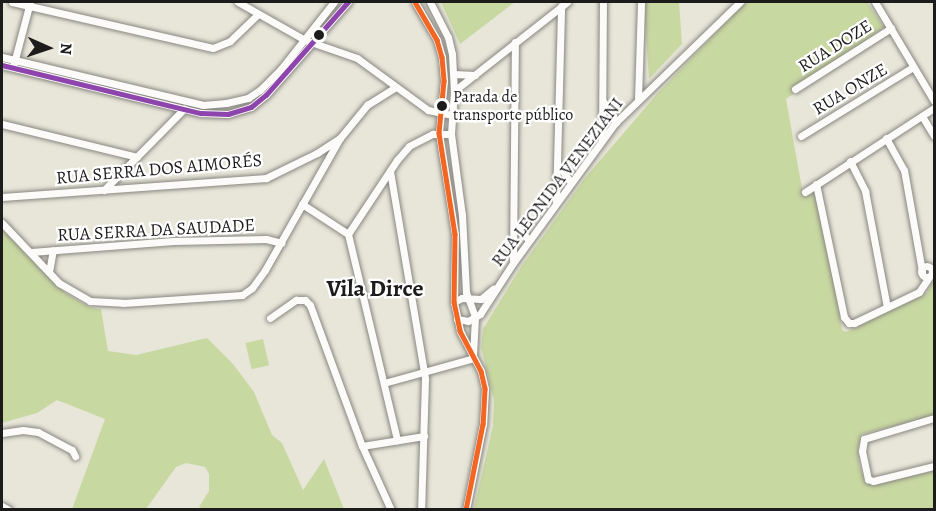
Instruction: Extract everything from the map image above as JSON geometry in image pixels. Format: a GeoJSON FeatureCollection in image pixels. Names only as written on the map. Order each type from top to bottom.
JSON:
{"type":"FeatureCollection","features":[{"type":"Feature","properties":{"kind":"street"},"geometry":{"type":"LineString","coordinates":[[12,2],[29,3],[213,48],[230,41],[258,14]]}},
{"type":"Feature","properties":{"kind":"street"},"geometry":{"type":"LineString","coordinates":[[238,2],[305,40],[347,52],[428,110],[441,115],[452,115]]}},
{"type":"Feature","properties":{"kind":"street"},"geometry":{"type":"LineString","coordinates":[[2,65],[13,64],[203,105],[226,103],[248,98],[260,90],[305,40],[334,2]]}},
{"type":"Feature","properties":{"kind":"street"},"geometry":{"type":"LineString","coordinates":[[2,57],[13,64],[184,109],[201,113],[228,114],[251,107],[287,75],[348,2]]}},
{"type":"Feature","properties":{"kind":"street"},"geometry":{"type":"LineString","coordinates":[[415,2],[439,48],[444,70],[439,133],[455,234],[454,302],[464,340],[474,357],[485,389],[483,424],[466,510]]}},
{"type":"Feature","properties":{"kind":"street"},"geometry":{"type":"LineString","coordinates":[[430,2],[448,37],[454,74],[451,134],[462,215],[468,299],[475,317],[474,357]]}},
{"type":"Feature","properties":{"kind":"street"},"geometry":{"type":"LineString","coordinates":[[602,141],[603,2]]}},
{"type":"Feature","properties":{"kind":"street"},"geometry":{"type":"LineString","coordinates":[[638,99],[641,2]]}},
{"type":"Feature","properties":{"kind":"street","name":"RUA LEONIDA VENEZIANI"},"geometry":{"type":"LineString","coordinates":[[475,317],[486,306],[529,240],[616,122],[740,2]]}},
{"type":"Feature","properties":{"kind":"street"},"geometry":{"type":"LineString","coordinates":[[875,2],[934,101]]}},
{"type":"Feature","properties":{"kind":"street"},"geometry":{"type":"LineString","coordinates":[[13,64],[29,3]]}},
{"type":"Feature","properties":{"kind":"street"},"geometry":{"type":"LineString","coordinates":[[454,91],[564,4]]}},
{"type":"Feature","properties":{"kind":"street"},"geometry":{"type":"LineString","coordinates":[[556,202],[560,28],[564,4]]}},
{"type":"Feature","properties":{"kind":"street"},"geometry":{"type":"LineString","coordinates":[[546,18],[556,22],[560,28]]}},
{"type":"Feature","properties":{"kind":"street","name":"RUA DOZE"},"geometry":{"type":"LineString","coordinates":[[795,89],[891,28]]}},
{"type":"Feature","properties":{"kind":"street"},"geometry":{"type":"LineString","coordinates":[[513,263],[515,42]]}},
{"type":"Feature","properties":{"kind":"street"},"geometry":{"type":"LineString","coordinates":[[501,54],[514,60]]}},
{"type":"Feature","properties":{"kind":"street","name":"RUA ONZE"},"geometry":{"type":"LineString","coordinates":[[801,136],[913,68]]}},
{"type":"Feature","properties":{"kind":"street"},"geometry":{"type":"LineString","coordinates":[[454,74],[475,75]]}},
{"type":"Feature","properties":{"kind":"street"},"geometry":{"type":"LineString","coordinates":[[640,76],[650,88]]}},
{"type":"Feature","properties":{"kind":"street","name":"RUA SERRA DOS AIMORÉS"},"geometry":{"type":"LineString","coordinates":[[4,198],[266,178],[317,153],[340,138],[367,105],[396,87]]}},
{"type":"Feature","properties":{"kind":"street"},"geometry":{"type":"LineString","coordinates":[[603,101],[616,122]]}},
{"type":"Feature","properties":{"kind":"street"},"geometry":{"type":"LineString","coordinates":[[805,192],[934,108]]}},
{"type":"Feature","properties":{"kind":"street"},"geometry":{"type":"LineString","coordinates":[[104,190],[184,109]]}},
{"type":"Feature","properties":{"kind":"street"},"geometry":{"type":"LineString","coordinates":[[922,116],[934,136]]}},
{"type":"Feature","properties":{"kind":"street"},"geometry":{"type":"LineString","coordinates":[[2,124],[137,157]]}},
{"type":"Feature","properties":{"kind":"street"},"geometry":{"type":"LineString","coordinates":[[348,234],[409,146],[424,137],[439,133],[451,134]]}},
{"type":"Feature","properties":{"kind":"street"},"geometry":{"type":"LineString","coordinates":[[2,223],[69,292],[98,303],[242,295],[252,288],[282,243],[340,138]]}},
{"type":"Feature","properties":{"kind":"street"},"geometry":{"type":"LineString","coordinates":[[816,184],[844,317],[851,324],[918,292],[924,285],[929,271],[920,252],[904,170],[886,138]]}},
{"type":"Feature","properties":{"kind":"street"},"geometry":{"type":"LineString","coordinates":[[850,161],[865,191],[886,307]]}},
{"type":"Feature","properties":{"kind":"street"},"geometry":{"type":"LineString","coordinates":[[558,165],[571,183]]}},
{"type":"Feature","properties":{"kind":"street"},"geometry":{"type":"LineString","coordinates":[[390,171],[424,372],[421,510]]}},
{"type":"Feature","properties":{"kind":"street"},"geometry":{"type":"LineString","coordinates":[[302,204],[348,234],[397,440]]}},
{"type":"Feature","properties":{"kind":"street"},"geometry":{"type":"LineString","coordinates":[[512,222],[529,240]]}},
{"type":"Feature","properties":{"kind":"street","name":"RUA SERRA DA SAUDADE"},"geometry":{"type":"LineString","coordinates":[[31,252],[174,241],[266,239],[282,243]]}},
{"type":"Feature","properties":{"kind":"street"},"geometry":{"type":"LineString","coordinates":[[49,272],[53,250]]}},
{"type":"Feature","properties":{"kind":"street"},"geometry":{"type":"LineString","coordinates":[[454,302],[481,299],[501,281]]}},
{"type":"Feature","properties":{"kind":"street"},"geometry":{"type":"LineString","coordinates":[[270,318],[296,300],[305,300],[310,305],[362,446],[391,510]]}},
{"type":"Feature","properties":{"kind":"street"},"geometry":{"type":"LineString","coordinates":[[457,320],[468,321],[475,317]]}},
{"type":"Feature","properties":{"kind":"street"},"geometry":{"type":"LineString","coordinates":[[384,383],[474,357]]}},
{"type":"Feature","properties":{"kind":"street"},"geometry":{"type":"LineString","coordinates":[[934,418],[864,439],[863,465],[868,479],[879,480],[934,466]]}},
{"type":"Feature","properties":{"kind":"street"},"geometry":{"type":"LineString","coordinates":[[2,434],[22,430],[38,432],[72,450],[75,456]]}},
{"type":"Feature","properties":{"kind":"street"},"geometry":{"type":"LineString","coordinates":[[362,446],[424,436]]}},
{"type":"Feature","properties":{"kind":"green space"},"geometry":{"type":"Polygon","coordinates":[[[441,2],[515,2],[460,44],[441,2]]]}},
{"type":"Feature","properties":{"kind":"green space"},"geometry":{"type":"Polygon","coordinates":[[[644,2],[679,2],[682,44],[649,79],[644,2]]]}},
{"type":"Feature","properties":{"kind":"green space"},"geometry":{"type":"Polygon","coordinates":[[[746,2],[867,2],[884,27],[786,99],[803,194],[819,195],[842,330],[846,332],[927,293],[934,278],[934,416],[862,434],[858,448],[859,465],[865,481],[874,484],[934,471],[934,509],[474,508],[493,426],[494,400],[481,348],[483,329],[521,267],[585,178],[657,94],[746,2]]]}},
{"type":"Feature","properties":{"kind":"green space"},"geometry":{"type":"Polygon","coordinates":[[[2,229],[65,293],[89,307],[101,309],[108,351],[136,355],[207,338],[233,364],[254,392],[272,435],[282,443],[303,490],[324,459],[344,509],[203,509],[199,507],[209,491],[209,474],[205,467],[186,463],[176,467],[146,509],[72,509],[105,419],[57,400],[37,413],[2,423],[2,229]]]}},
{"type":"Feature","properties":{"kind":"green space"},"geometry":{"type":"Polygon","coordinates":[[[263,339],[269,365],[252,369],[245,343],[263,339]]]}},
{"type":"Feature","properties":{"kind":"transit line"},"geometry":{"type":"LineString","coordinates":[[2,65],[201,113],[228,114],[251,107],[266,95],[348,2]]}},
{"type":"Feature","properties":{"kind":"transit line"},"geometry":{"type":"LineString","coordinates":[[415,2],[437,40],[442,57],[444,81],[439,133],[455,234],[454,302],[460,331],[481,371],[485,389],[483,424],[466,510]]}},
{"type":"Feature","properties":{"kind":"place","name":"Parada de transporte público"},"geometry":{"type":"Point","coordinates":[442,106]}},
{"type":"Feature","properties":{"kind":"district","name":"Vila Dirce"},"geometry":{"type":"Point","coordinates":[375,289]}}]}
